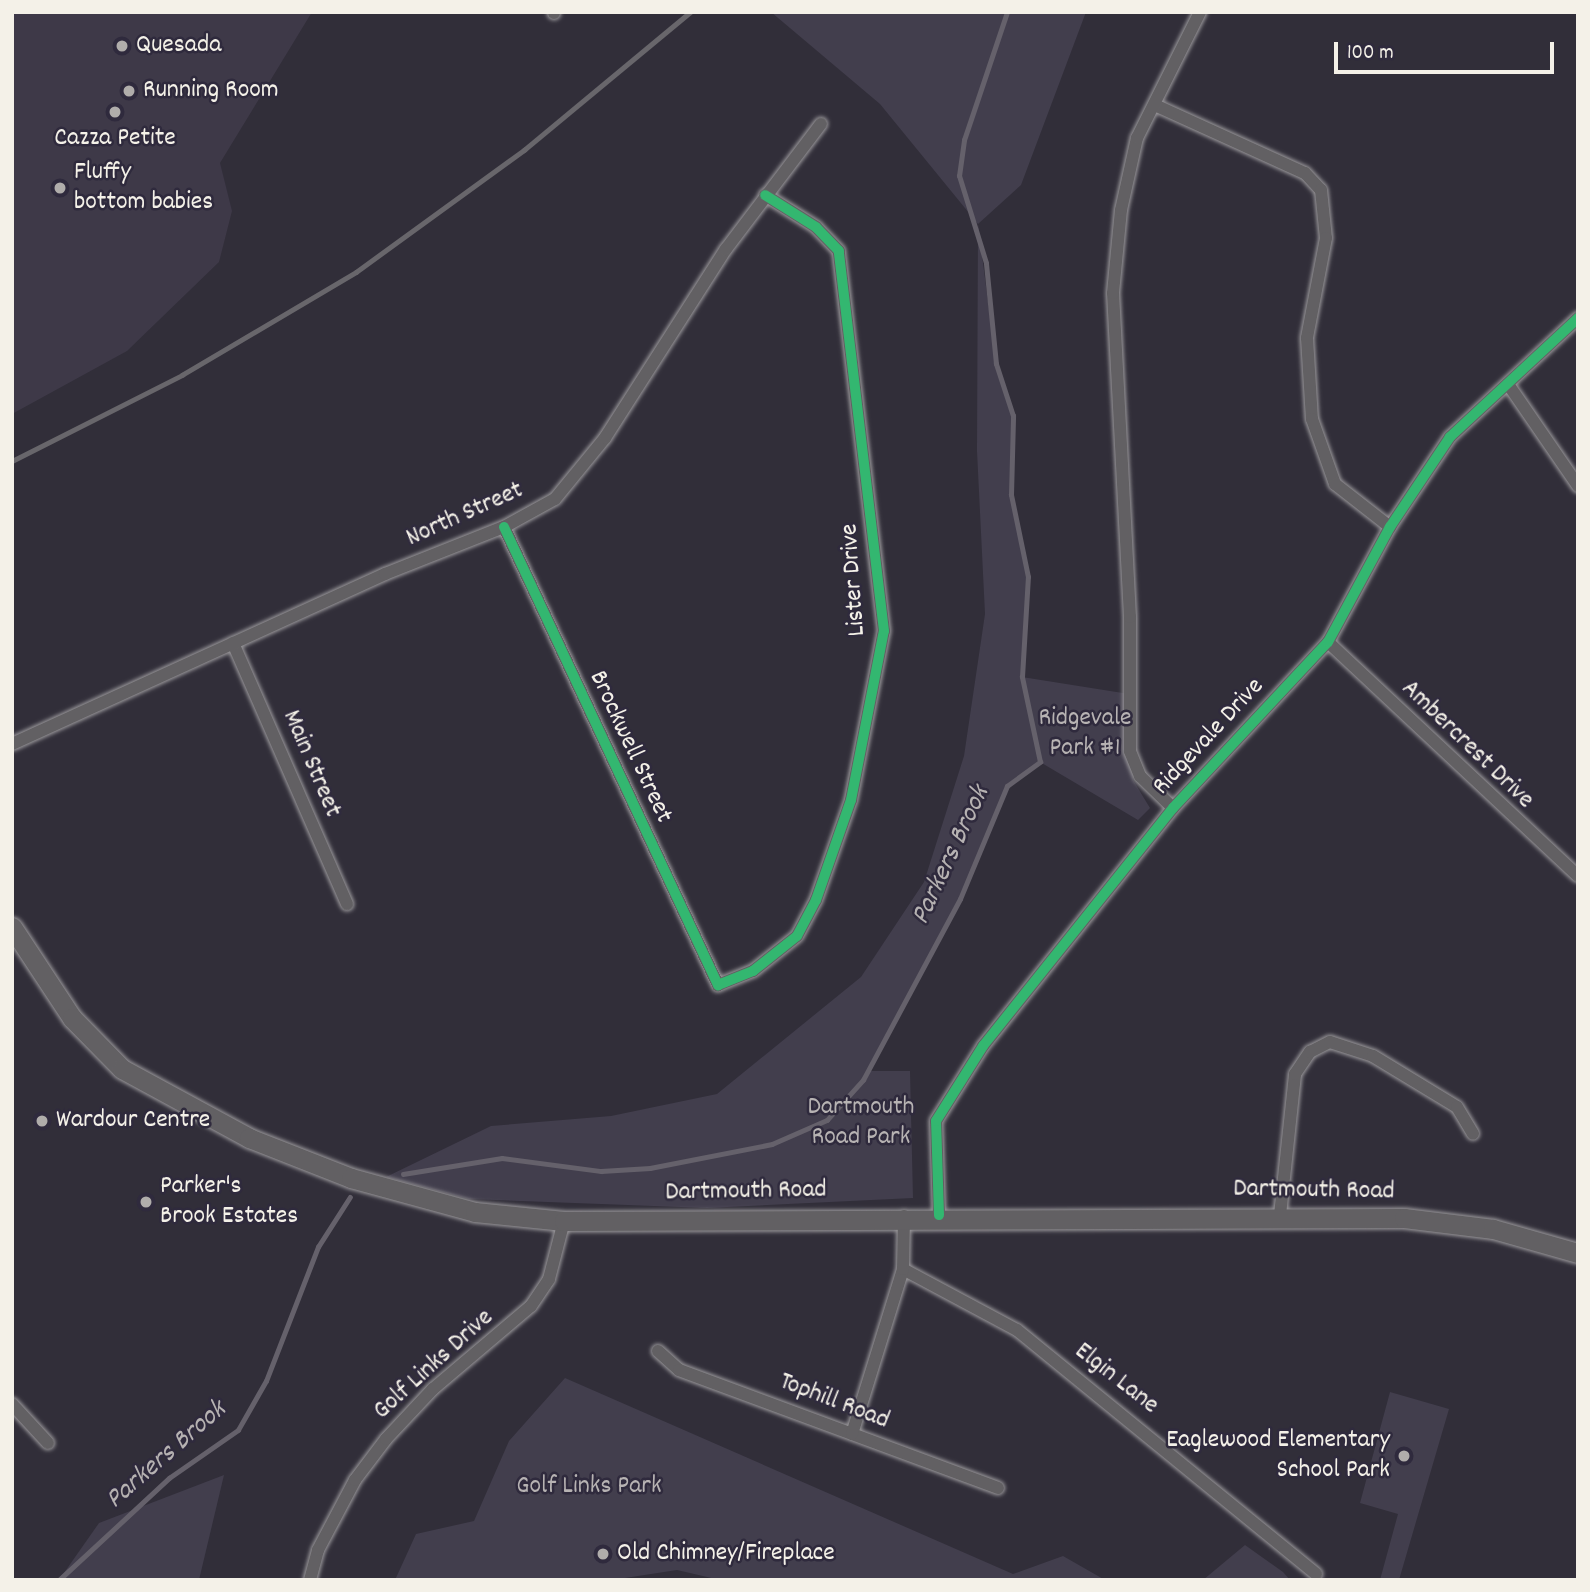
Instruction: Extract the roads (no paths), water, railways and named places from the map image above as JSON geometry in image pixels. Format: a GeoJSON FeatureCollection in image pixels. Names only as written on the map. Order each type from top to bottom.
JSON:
{"type":"FeatureCollection","features":[{"type":"Feature","properties":{"kind":"main road","name":"Dartmouth Road"},"geometry":{"type":"LineString","coordinates":[[12,927],[72,1018],[122,1069],[213,1121],[416,1199],[564,1221],[939,1215],[1280,1215],[1493,1228],[1578,1253]]}},
{"type":"Feature","properties":{"kind":"street","name":"Ridgevale Drive"},"geometry":{"type":"LineString","coordinates":[[1173,808],[1140,776],[1130,751],[1130,617],[1113,293],[1121,211],[1137,138],[1157,106],[1200,12]]}},
{"type":"Feature","properties":{"kind":"street"},"geometry":{"type":"LineString","coordinates":[[1157,106],[1305,173],[1321,190],[1325,238],[1307,338],[1312,419],[1335,484],[1390,527]]}},
{"type":"Feature","properties":{"kind":"street","name":"North Street"},"geometry":{"type":"LineString","coordinates":[[12,744],[233,643],[504,527],[555,499],[605,438],[765,195],[821,124]]}},
{"type":"Feature","properties":{"kind":"street","name":"Lister Drive"},"geometry":{"type":"LineString","coordinates":[[718,985],[753,971],[797,936],[816,900],[851,800],[884,631],[839,251],[816,227],[765,195]]}},
{"type":"Feature","properties":{"kind":"street","name":"Ridgevale Drive"},"geometry":{"type":"LineString","coordinates":[[939,1215],[936,1121],[951,1093],[1173,808],[1328,642],[1390,527],[1450,437],[1578,318]]}},
{"type":"Feature","properties":{"kind":"street"},"geometry":{"type":"LineString","coordinates":[[1508,384],[1578,486]]}},
{"type":"Feature","properties":{"kind":"street","name":"Brockwell Street"},"geometry":{"type":"LineString","coordinates":[[504,527],[718,985]]}},
{"type":"Feature","properties":{"kind":"street","name":"Ambercrest Drive"},"geometry":{"type":"LineString","coordinates":[[1328,642],[1578,877]]}},
{"type":"Feature","properties":{"kind":"street","name":"Main Street"},"geometry":{"type":"LineString","coordinates":[[233,643],[347,904]]}},
{"type":"Feature","properties":{"kind":"street"},"geometry":{"type":"LineString","coordinates":[[1280,1215],[1295,1074],[1310,1052],[1330,1042],[1373,1056],[1457,1107],[1473,1134]]}},
{"type":"Feature","properties":{"kind":"street"},"geometry":{"type":"LineString","coordinates":[[852,1434],[904,1269],[904,1216]]}},
{"type":"Feature","properties":{"kind":"street","name":"Golf Links Drive"},"geometry":{"type":"LineString","coordinates":[[310,1580],[318,1550],[355,1480],[386,1439],[433,1389],[531,1306],[549,1279],[564,1221]]}},
{"type":"Feature","properties":{"kind":"street","name":"Elgin Lane"},"geometry":{"type":"LineString","coordinates":[[904,1269],[1017,1330],[1316,1574]]}},
{"type":"Feature","properties":{"kind":"street","name":"Tophill Road"},"geometry":{"type":"LineString","coordinates":[[658,1351],[680,1370],[998,1488]]}},
{"type":"Feature","properties":{"kind":"street"},"geometry":{"type":"LineString","coordinates":[[12,1404],[48,1443]]}},
{"type":"Feature","properties":{"kind":"waterway","name":"Parkers Brook"},"geometry":{"type":"LineString","coordinates":[[403,1174],[502,1158],[601,1171],[650,1168],[772,1144],[827,1120],[863,1080],[960,899],[1007,786],[1040,762],[1022,677],[1028,577],[1011,495],[1013,416],[996,364],[986,263],[959,176],[964,140],[1007,12]]}},
{"type":"Feature","properties":{"kind":"waterway","name":"Parkers Brook"},"geometry":{"type":"LineString","coordinates":[[59,1580],[169,1478],[238,1430],[266,1381],[318,1247],[350,1197]]}},
{"type":"Feature","properties":{"kind":"railway"},"geometry":{"type":"LineString","coordinates":[[12,461],[182,375],[356,272],[524,150],[690,12]]}},
{"type":"Feature","properties":{"kind":"place","name":"Quesada"},"geometry":{"type":"Point","coordinates":[122,46]}},
{"type":"Feature","properties":{"kind":"place","name":"Running Room"},"geometry":{"type":"Point","coordinates":[129,91]}},
{"type":"Feature","properties":{"kind":"place","name":"Cazza Petite"},"geometry":{"type":"Point","coordinates":[115,112]}},
{"type":"Feature","properties":{"kind":"place","name":"Fluffy bottom babies"},"geometry":{"type":"Point","coordinates":[60,188]}},
{"type":"Feature","properties":{"kind":"place","name":"Wardour Centre"},"geometry":{"type":"Point","coordinates":[42,1121]}},
{"type":"Feature","properties":{"kind":"place","name":"Parker's Brook Estates"},"geometry":{"type":"Point","coordinates":[146,1202]}},
{"type":"Feature","properties":{"kind":"place","name":"Eaglewood Elementary School Park"},"geometry":{"type":"Point","coordinates":[1404,1456]}},
{"type":"Feature","properties":{"kind":"place","name":"Old Chimney/Fireplace"},"geometry":{"type":"Point","coordinates":[603,1554]}},
{"type":"Feature","properties":{"kind":"park label","name":"Ridgevale Park #1"},"geometry":{"type":"Point","coordinates":[1085,734]}},
{"type":"Feature","properties":{"kind":"park label","name":"Dartmouth Road Park"},"geometry":{"type":"Point","coordinates":[861,1123]}},
{"type":"Feature","properties":{"kind":"park label","name":"Golf Links Park"},"geometry":{"type":"Point","coordinates":[589,1487]}}]}
